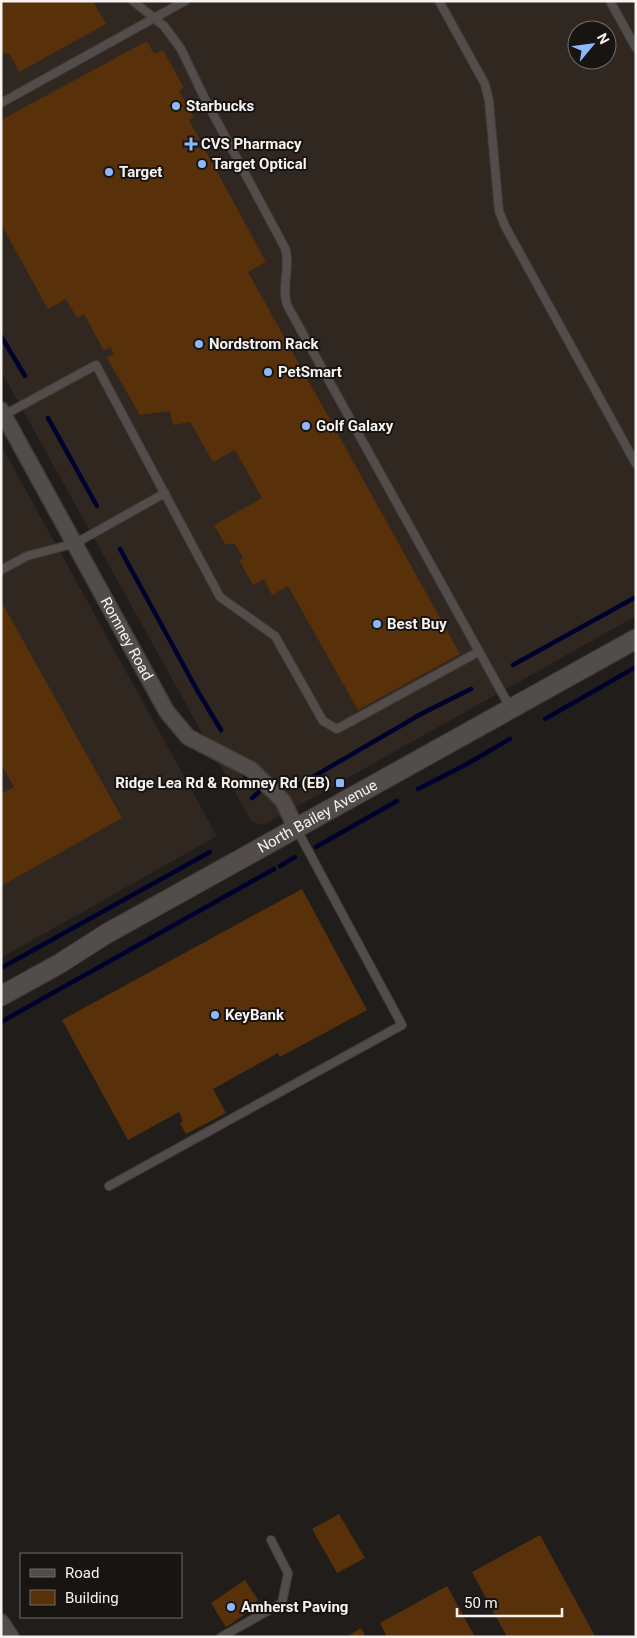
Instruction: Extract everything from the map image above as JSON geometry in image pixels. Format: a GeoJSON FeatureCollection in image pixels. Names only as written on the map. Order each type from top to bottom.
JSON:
{"type":"FeatureCollection","features":[{"type":"Feature","properties":{"kind":"street","name":"Romney Road"},"geometry":{"type":"LineString","coordinates":[[3,412],[167,712],[188,738],[252,770],[283,801],[296,828]]}},
{"type":"Feature","properties":{"kind":"street","name":"North Bailey Avenue"},"geometry":{"type":"LineString","coordinates":[[1,996],[59,964],[106,934],[636,639]]}},
{"type":"Feature","properties":{"kind":"street"},"geometry":{"type":"LineString","coordinates":[[1,1622],[11,1637]]}},
{"type":"Feature","properties":{"kind":"lane"},"geometry":{"type":"LineString","coordinates":[[133,1],[164,26],[182,49],[205,99],[285,248],[288,258],[284,298],[287,305],[511,709]]}},
{"type":"Feature","properties":{"kind":"lane"},"geometry":{"type":"LineString","coordinates":[[1,103],[185,1]]}},
{"type":"Feature","properties":{"kind":"lane"},"geometry":{"type":"LineString","coordinates":[[440,1],[485,84],[489,101],[499,210],[505,226],[636,464]]}},
{"type":"Feature","properties":{"kind":"lane"},"geometry":{"type":"LineString","coordinates":[[610,1],[636,48]]}},
{"type":"Feature","properties":{"kind":"lane"},"geometry":{"type":"LineString","coordinates":[[3,412],[96,365],[220,597],[275,636],[323,721],[337,729],[478,652]]}},
{"type":"Feature","properties":{"kind":"lane"},"geometry":{"type":"LineString","coordinates":[[1,570],[27,556],[76,543],[165,493]]}},
{"type":"Feature","properties":{"kind":"lane"},"geometry":{"type":"LineString","coordinates":[[109,1186],[402,1025],[296,828]]}},
{"type":"Feature","properties":{"kind":"lane"},"geometry":{"type":"LineString","coordinates":[[221,1637],[282,1603],[288,1573],[271,1540]]}},
{"type":"Feature","properties":{"kind":"shaded area"},"geometry":{"type":"Polygon","coordinates":[[[1,1],[636,1],[636,616],[264,825],[251,821],[1,371],[1,1]]]}},
{"type":"Feature","properties":{"kind":"shaded area"},"geometry":{"type":"Polygon","coordinates":[[[1,445],[217,836],[1,958],[1,445]]]}},
{"type":"Feature","properties":{"kind":"building"},"geometry":{"type":"Polygon","coordinates":[[[1,1],[93,1],[106,24],[19,72],[10,54],[1,52],[1,1]]]}},
{"type":"Feature","properties":{"kind":"building"},"geometry":{"type":"Polygon","coordinates":[[[147,41],[154,54],[163,50],[184,88],[179,91],[194,117],[189,120],[266,262],[248,272],[460,654],[358,710],[288,586],[272,595],[264,579],[253,585],[239,560],[243,558],[235,544],[225,544],[214,525],[262,498],[235,450],[213,462],[190,422],[173,425],[170,411],[140,415],[107,358],[114,354],[110,347],[104,351],[84,314],[77,318],[66,299],[48,309],[1,224],[1,120],[147,41]]]}},
{"type":"Feature","properties":{"kind":"building"},"geometry":{"type":"Polygon","coordinates":[[[1,601],[122,818],[1,886],[1,794],[14,787],[1,764],[1,601]]]}},
{"type":"Feature","properties":{"kind":"building","name":"KeyBank"},"geometry":{"type":"Polygon","coordinates":[[[302,889],[367,1010],[280,1057],[278,1053],[213,1089],[226,1113],[186,1134],[180,1123],[183,1121],[179,1112],[128,1140],[62,1020],[302,889]]]}},
{"type":"Feature","properties":{"kind":"building"},"geometry":{"type":"Polygon","coordinates":[[[339,1514],[365,1558],[337,1573],[312,1529],[339,1514]]]}},
{"type":"Feature","properties":{"kind":"building"},"geometry":{"type":"Polygon","coordinates":[[[540,1535],[594,1637],[507,1637],[472,1572],[540,1535]]]}},
{"type":"Feature","properties":{"kind":"building","name":"Amherst Paving"},"geometry":{"type":"Polygon","coordinates":[[[245,1580],[258,1600],[242,1611],[244,1615],[226,1627],[211,1603],[245,1580]]]}},
{"type":"Feature","properties":{"kind":"building"},"geometry":{"type":"Polygon","coordinates":[[[447,1586],[475,1637],[387,1637],[380,1623],[447,1586]]]}},
{"type":"Feature","properties":{"kind":"building"},"geometry":{"type":"Polygon","coordinates":[[[361,1628],[366,1637],[346,1637],[361,1628]]]}},
{"type":"Feature","properties":{"kind":"waterway"},"geometry":{"type":"LineString","coordinates":[[1,336],[25,376]]}},
{"type":"Feature","properties":{"kind":"waterway"},"geometry":{"type":"LineString","coordinates":[[48,418],[97,506]]}},
{"type":"Feature","properties":{"kind":"waterway"},"geometry":{"type":"LineString","coordinates":[[120,549],[221,730]]}},
{"type":"Feature","properties":{"kind":"waterway"},"geometry":{"type":"LineString","coordinates":[[513,665],[636,597]]}},
{"type":"Feature","properties":{"kind":"waterway"},"geometry":{"type":"LineString","coordinates":[[545,719],[636,667]]}},
{"type":"Feature","properties":{"kind":"waterway"},"geometry":{"type":"LineString","coordinates":[[294,788],[421,714],[471,689]]}},
{"type":"Feature","properties":{"kind":"waterway"},"geometry":{"type":"LineString","coordinates":[[418,789],[510,739]]}},
{"type":"Feature","properties":{"kind":"waterway"},"geometry":{"type":"LineString","coordinates":[[244,774],[254,786]]}},
{"type":"Feature","properties":{"kind":"waterway"},"geometry":{"type":"LineString","coordinates":[[252,798],[259,792]]}},
{"type":"Feature","properties":{"kind":"waterway"},"geometry":{"type":"LineString","coordinates":[[316,847],[397,801]]}},
{"type":"Feature","properties":{"kind":"waterway"},"geometry":{"type":"LineString","coordinates":[[1,968],[210,852]]}},
{"type":"Feature","properties":{"kind":"waterway"},"geometry":{"type":"LineString","coordinates":[[280,866],[295,857]]}},
{"type":"Feature","properties":{"kind":"waterway"},"geometry":{"type":"LineString","coordinates":[[1,1022],[274,869]]}},
{"type":"Feature","properties":{"kind":"place","name":"Starbucks"},"geometry":{"type":"Point","coordinates":[176,106]}},
{"type":"Feature","properties":{"kind":"place","name":"CVS Pharmacy"},"geometry":{"type":"Point","coordinates":[191,144]}},
{"type":"Feature","properties":{"kind":"place","name":"Target Optical"},"geometry":{"type":"Point","coordinates":[202,164]}},
{"type":"Feature","properties":{"kind":"place","name":"Target"},"geometry":{"type":"Point","coordinates":[109,172]}},
{"type":"Feature","properties":{"kind":"place","name":"Nordstrom Rack"},"geometry":{"type":"Point","coordinates":[199,344]}},
{"type":"Feature","properties":{"kind":"place","name":"PetSmart"},"geometry":{"type":"Point","coordinates":[268,372]}},
{"type":"Feature","properties":{"kind":"place","name":"Golf Galaxy"},"geometry":{"type":"Point","coordinates":[306,426]}},
{"type":"Feature","properties":{"kind":"place","name":"Best Buy"},"geometry":{"type":"Point","coordinates":[377,624]}},
{"type":"Feature","properties":{"kind":"place","name":"Ridge Lea Rd & Romney Rd (EB)"},"geometry":{"type":"Point","coordinates":[340,783]}},
{"type":"Feature","properties":{"kind":"place","name":"KeyBank"},"geometry":{"type":"Point","coordinates":[215,1015]}},
{"type":"Feature","properties":{"kind":"place","name":"Amherst Paving"},"geometry":{"type":"Point","coordinates":[231,1607]}}]}
